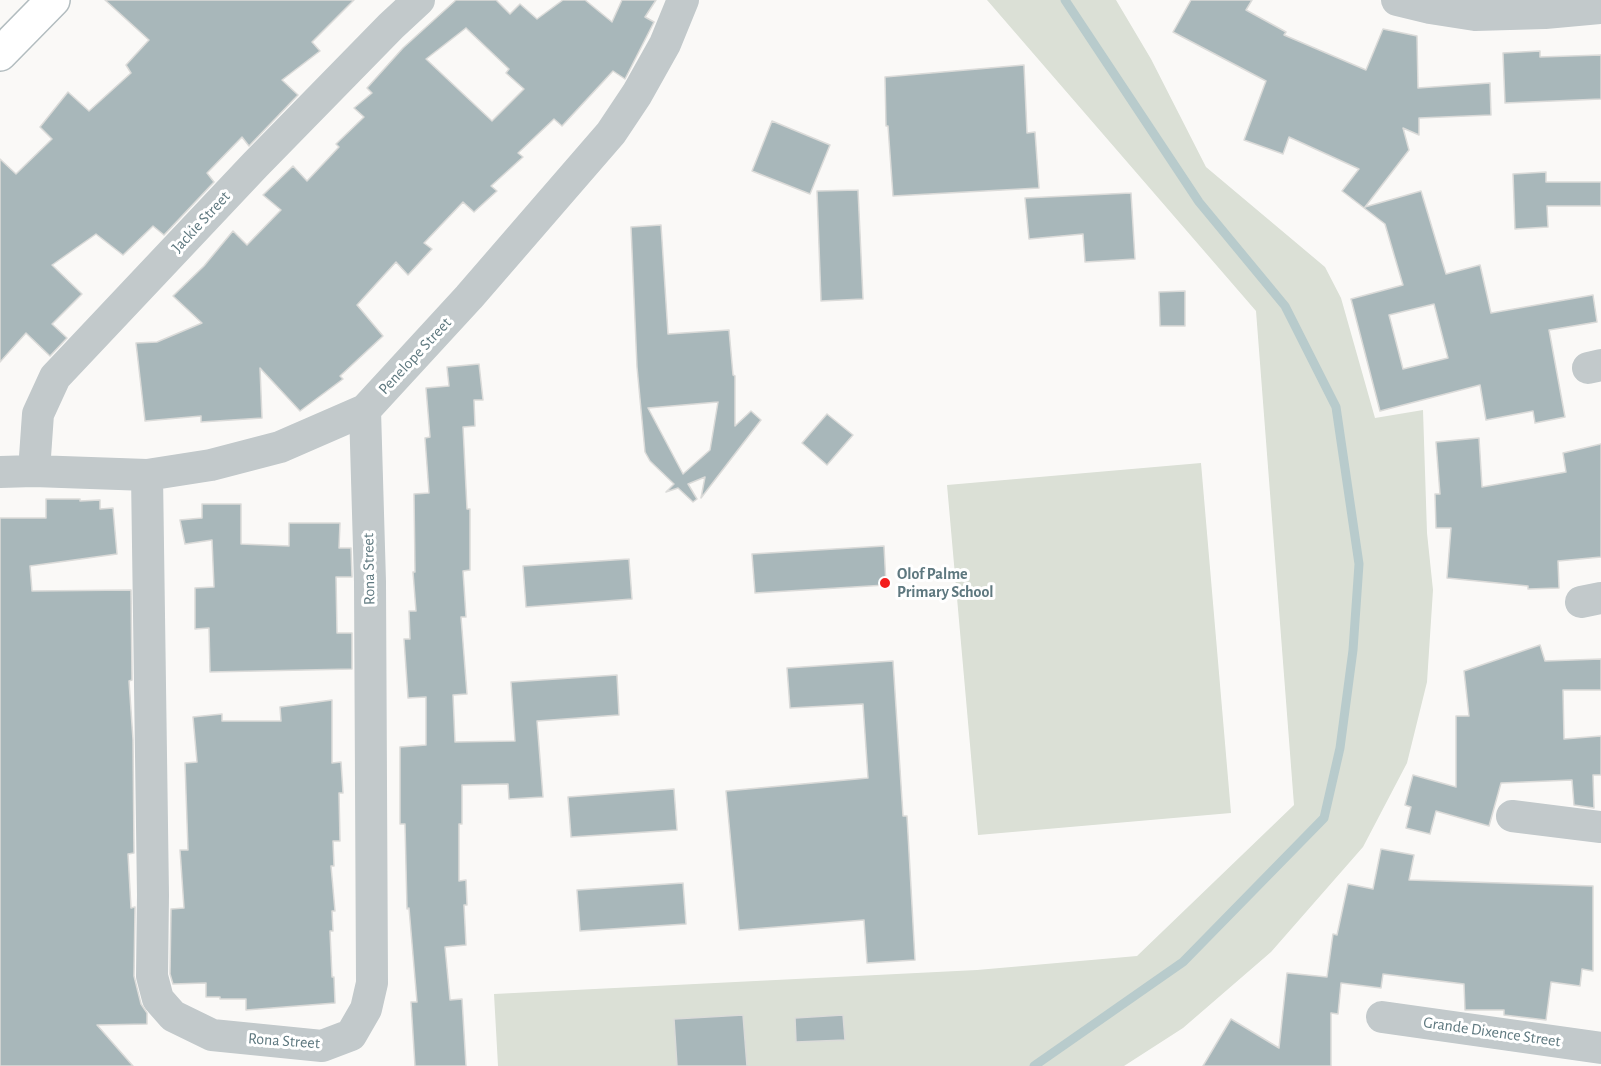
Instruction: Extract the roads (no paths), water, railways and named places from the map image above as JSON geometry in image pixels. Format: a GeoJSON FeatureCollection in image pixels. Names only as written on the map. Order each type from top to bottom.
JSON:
{"type":"FeatureCollection","features":[{"type":"Feature","properties":{"kind":"street"},"geometry":{"type":"LineString","coordinates":[[0,54],[53,0]]}},
{"type":"Feature","properties":{"kind":"street","name":"Jackie Street"},"geometry":{"type":"LineString","coordinates":[[34,471],[38,414],[55,377],[279,141],[418,0]]}},
{"type":"Feature","properties":{"kind":"street","name":"Penelope Street"},"geometry":{"type":"LineString","coordinates":[[0,472],[147,475],[210,465],[280,447],[365,410],[470,297],[611,133],[637,94],[664,44],[683,0]]}},
{"type":"Feature","properties":{"kind":"street"},"geometry":{"type":"LineString","coordinates":[[1397,0],[1475,15],[1545,13],[1601,8]]}},
{"type":"Feature","properties":{"kind":"street","name":"Rona Street"},"geometry":{"type":"LineString","coordinates":[[147,475],[153,895],[152,976],[159,999],[173,1016],[212,1035],[322,1046],[351,1035],[366,1009],[372,983],[370,594],[365,410]]}},
{"type":"Feature","properties":{"kind":"street"},"geometry":{"type":"LineString","coordinates":[[1512,816],[1601,827]]}},
{"type":"Feature","properties":{"kind":"street","name":"Grande Dixence Street"},"geometry":{"type":"LineString","coordinates":[[1382,1017],[1601,1048]]}},
{"type":"Feature","properties":{"kind":"waterway"},"geometry":{"type":"LineString","coordinates":[[1034,1066],[1183,962],[1324,818],[1340,748],[1353,650],[1359,564],[1336,407],[1285,306],[1199,202],[1065,0]]}},
{"type":"Feature","properties":{"kind":"place","name":"Olof Palme Primary School"},"geometry":{"type":"Point","coordinates":[885,583]}}]}
